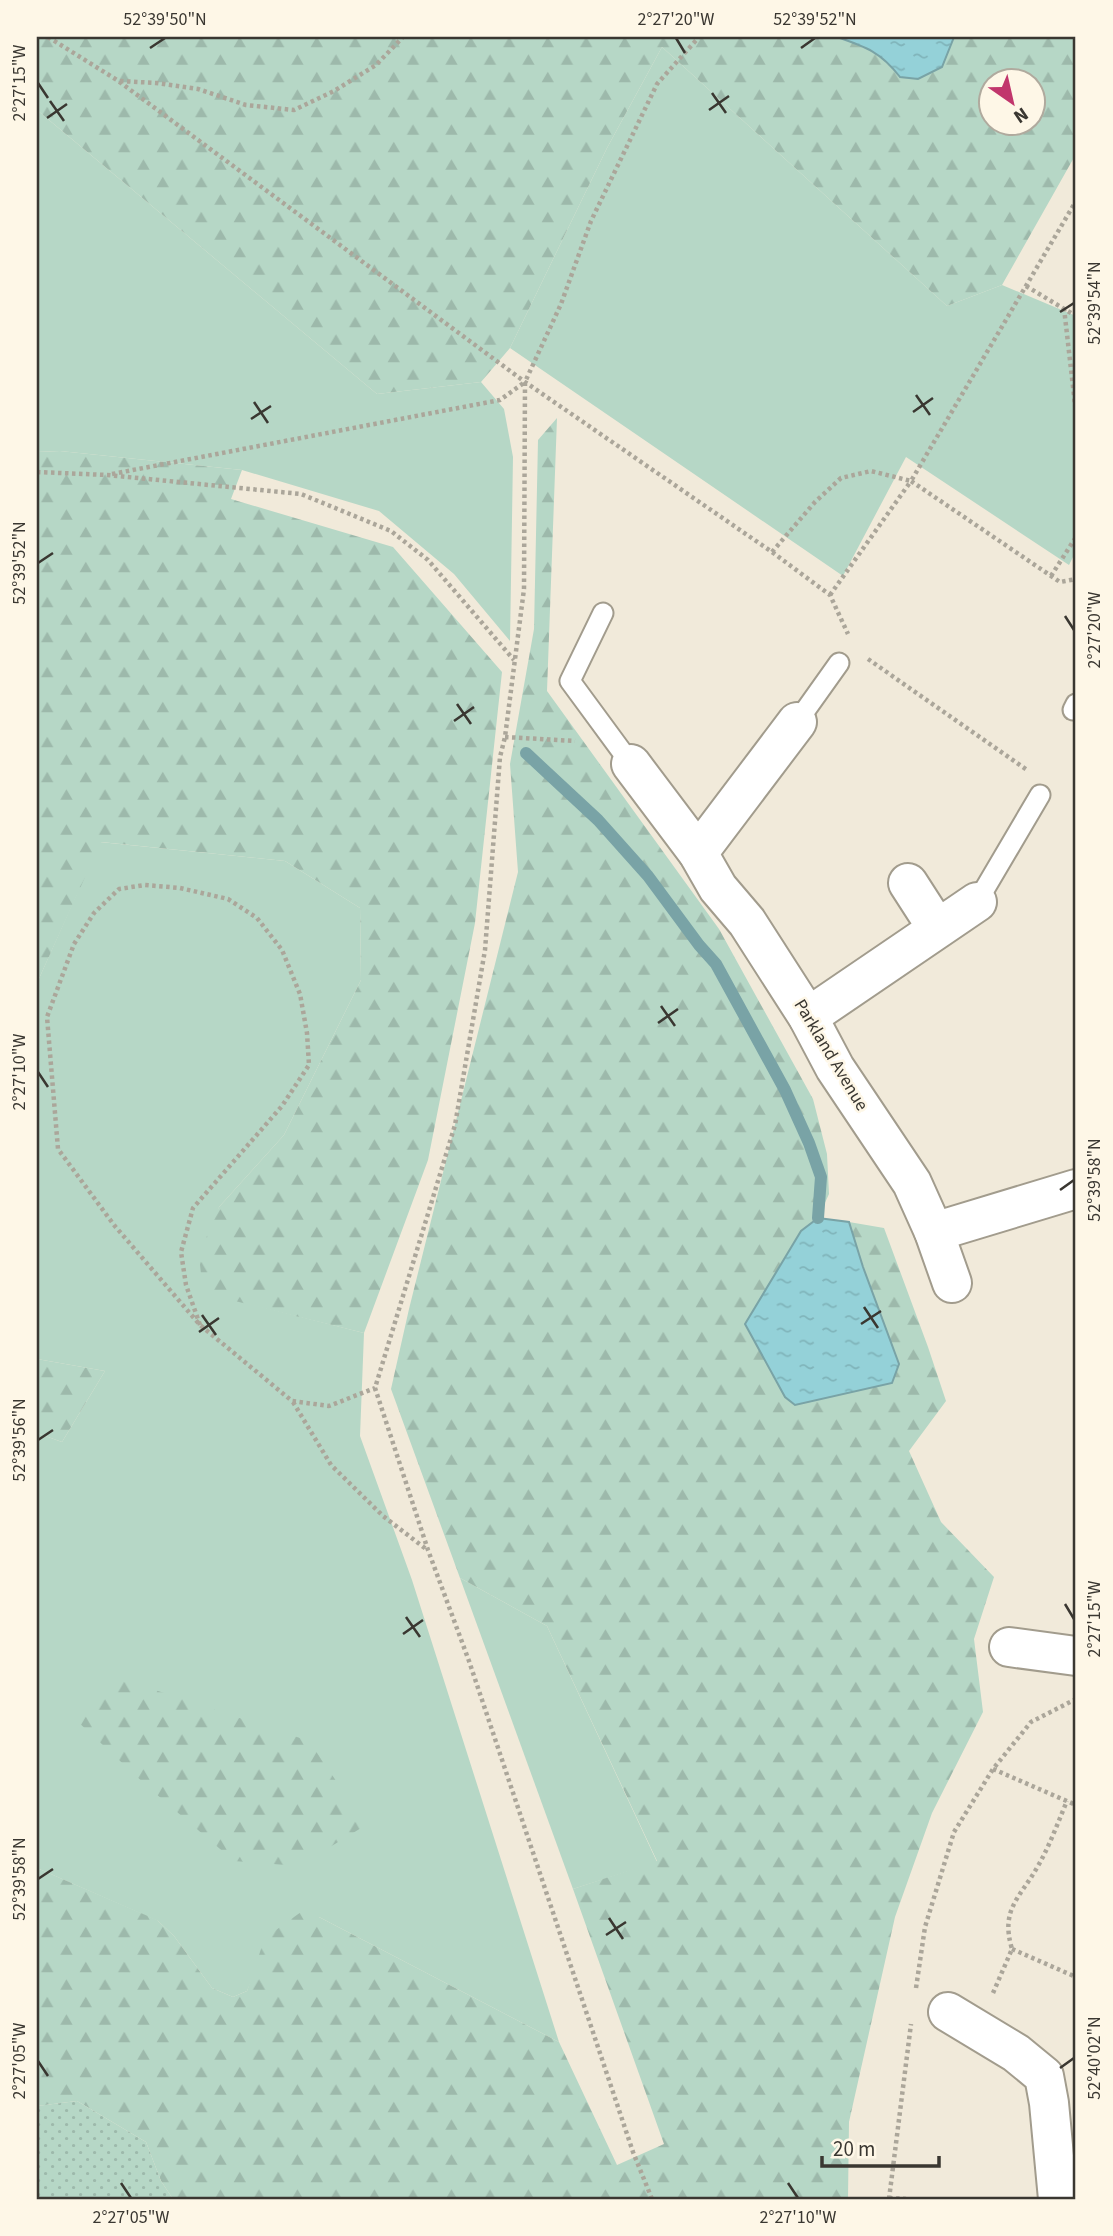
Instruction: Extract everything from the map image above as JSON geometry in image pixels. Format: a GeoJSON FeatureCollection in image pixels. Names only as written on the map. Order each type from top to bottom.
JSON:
{"type":"FeatureCollection","features":[{"type":"Feature","properties":{"kind":"street"},"geometry":{"type":"LineString","coordinates":[[698,853],[797,722]]}},
{"type":"Feature","properties":{"kind":"street","name":"Parkland Avenue"},"geometry":{"type":"LineString","coordinates":[[631,764],[698,853],[718,888],[747,922],[808,1017],[835,1068],[912,1182],[952,1283]]}},
{"type":"Feature","properties":{"kind":"street"},"geometry":{"type":"LineString","coordinates":[[908,883],[937,928]]}},
{"type":"Feature","properties":{"kind":"street"},"geometry":{"type":"LineString","coordinates":[[808,1017],[977,902]]}},
{"type":"Feature","properties":{"kind":"street"},"geometry":{"type":"LineString","coordinates":[[934,1232],[1076,1189]]}},
{"type":"Feature","properties":{"kind":"street"},"geometry":{"type":"LineString","coordinates":[[1009,1647],[1076,1656]]}},
{"type":"Feature","properties":{"kind":"street"},"geometry":{"type":"LineString","coordinates":[[945,2020],[1016,2053],[1044,2076],[1058,2199]]}},
{"type":"Feature","properties":{"kind":"lane"},"geometry":{"type":"LineString","coordinates":[[603,613],[570,681],[631,764]]}},
{"type":"Feature","properties":{"kind":"lane"},"geometry":{"type":"LineString","coordinates":[[797,722],[839,663]]}},
{"type":"Feature","properties":{"kind":"lane"},"geometry":{"type":"LineString","coordinates":[[977,902],[1038,786]]}},
{"type":"Feature","properties":{"kind":"path"},"geometry":{"type":"LineString","coordinates":[[48,37],[117,80],[525,382],[830,595],[850,639]]}},
{"type":"Feature","properties":{"kind":"path"},"geometry":{"type":"LineString","coordinates":[[117,80],[198,89],[246,105],[294,110],[334,91],[376,65],[403,37]]}},
{"type":"Feature","properties":{"kind":"path"},"geometry":{"type":"LineString","coordinates":[[652,2199],[633,2152],[375,1388],[456,1125],[485,950],[500,757],[505,737],[524,589],[525,382],[561,304],[591,221],[657,84],[699,37]]}},
{"type":"Feature","properties":{"kind":"path"},"geometry":{"type":"LineString","coordinates":[[830,595],[911,481],[1076,201]]}},
{"type":"Feature","properties":{"kind":"path"},"geometry":{"type":"LineString","coordinates":[[1026,286],[1076,316]]}},
{"type":"Feature","properties":{"kind":"path"},"geometry":{"type":"LineString","coordinates":[[1064,308],[1076,414]]}},
{"type":"Feature","properties":{"kind":"path"},"geometry":{"type":"LineString","coordinates":[[107,475],[500,400],[525,382]]}},
{"type":"Feature","properties":{"kind":"path"},"geometry":{"type":"LineString","coordinates":[[772,552],[815,502],[842,478],[871,471],[911,481],[1060,582],[1076,579]]}},
{"type":"Feature","properties":{"kind":"path"},"geometry":{"type":"LineString","coordinates":[[37,472],[107,475],[301,494],[391,531],[428,560],[515,660]]}},
{"type":"Feature","properties":{"kind":"path"},"geometry":{"type":"LineString","coordinates":[[1052,576],[1076,537]]}},
{"type":"Feature","properties":{"kind":"path"},"geometry":{"type":"LineString","coordinates":[[867,657],[1038,786]]}},
{"type":"Feature","properties":{"kind":"path"},"geometry":{"type":"LineString","coordinates":[[505,737],[573,740],[631,764]]}},
{"type":"Feature","properties":{"kind":"path"},"geometry":{"type":"LineString","coordinates":[[200,1325],[186,1285],[181,1252],[193,1208],[282,1106],[309,1065],[305,1020],[300,994],[282,950],[257,918],[228,899],[180,888],[145,886],[119,889],[94,914],[74,944],[47,1017],[58,1149],[114,1225],[200,1325],[292,1401],[331,1465],[383,1516],[428,1550]]}},
{"type":"Feature","properties":{"kind":"path"},"geometry":{"type":"LineString","coordinates":[[292,1401],[329,1406],[375,1388]]}},
{"type":"Feature","properties":{"kind":"path"},"geometry":{"type":"LineString","coordinates":[[915,1994],[925,1927],[954,1832],[993,1769],[1031,1722],[1076,1699]]}},
{"type":"Feature","properties":{"kind":"path"},"geometry":{"type":"LineString","coordinates":[[993,1769],[1076,1805]]}},
{"type":"Feature","properties":{"kind":"path"},"geometry":{"type":"LineString","coordinates":[[1012,1949],[1007,1930],[1015,1900],[1038,1865],[1068,1801]]}},
{"type":"Feature","properties":{"kind":"path"},"geometry":{"type":"LineString","coordinates":[[1012,1949],[1076,1977]]}},
{"type":"Feature","properties":{"kind":"path"},"geometry":{"type":"LineString","coordinates":[[906,2199],[889,2199],[945,2020],[1012,1949]]}},
{"type":"Feature","properties":{"kind":"green space"},"geometry":{"type":"Polygon","coordinates":[[[37,37],[1076,37],[1076,154],[1002,285],[947,306],[662,47],[607,148],[510,348],[481,382],[377,394],[37,110],[37,37]]]}},
{"type":"Feature","properties":{"kind":"green space"},"geometry":{"type":"Polygon","coordinates":[[[662,47],[947,306],[1002,285],[1076,316],[1076,551],[1069,565],[906,457],[843,576],[510,348],[607,148],[662,47]]]}},
{"type":"Feature","properties":{"kind":"green space"},"geometry":{"type":"Polygon","coordinates":[[[37,110],[377,394],[481,382],[504,409],[513,457],[510,641],[454,574],[379,511],[242,470],[60,451],[37,452],[37,110]]]}},
{"type":"Feature","properties":{"kind":"green space"},"geometry":{"type":"Polygon","coordinates":[[[557,418],[547,691],[719,929],[813,1099],[827,1154],[829,1194],[818,1218],[801,1231],[863,1267],[849,1222],[884,1228],[946,1401],[909,1451],[941,1522],[994,1577],[974,1639],[983,1712],[932,1813],[895,1917],[849,2122],[848,2199],[173,2199],[161,2181],[146,2142],[77,2101],[37,2106],[37,1868],[157,1920],[174,1936],[212,1988],[233,1997],[247,1991],[261,1949],[276,1930],[301,1912],[319,1917],[559,2042],[617,2165],[664,2144],[573,1889],[657,1861],[547,1626],[460,1578],[391,1389],[518,872],[510,764],[534,629],[538,440],[557,418]]]}},
{"type":"Feature","properties":{"kind":"green space"},"geometry":{"type":"Polygon","coordinates":[[[60,451],[242,470],[231,499],[393,547],[502,672],[475,923],[428,1160],[364,1333],[203,1293],[199,1255],[219,1207],[284,1135],[361,980],[360,908],[285,861],[101,842],[37,983],[37,452],[60,451]]]}},
{"type":"Feature","properties":{"kind":"green space"},"geometry":{"type":"Polygon","coordinates":[[[100,842],[285,861],[360,908],[361,980],[284,1135],[219,1207],[203,1292],[364,1333],[360,1436],[412,1580],[559,2042],[319,1917],[252,1979],[247,1991],[233,1997],[212,1988],[174,1936],[158,1921],[37,1868],[37,1433],[62,1442],[105,1371],[37,1359],[37,983],[100,842]]]}},
{"type":"Feature","properties":{"kind":"green space"},"geometry":{"type":"Polygon","coordinates":[[[37,1359],[105,1371],[62,1442],[37,1433],[37,1359]]]}},
{"type":"Feature","properties":{"kind":"green space"},"geometry":{"type":"Polygon","coordinates":[[[460,1578],[547,1626],[657,1862],[573,1889],[460,1578]]]}},
{"type":"Feature","properties":{"kind":"green space"},"geometry":{"type":"Polygon","coordinates":[[[119,1678],[309,1741],[366,1825],[299,1866],[234,1861],[76,1720],[119,1678]]]}},
{"type":"Feature","properties":{"kind":"green space"},"geometry":{"type":"Polygon","coordinates":[[[77,2101],[146,2142],[161,2181],[173,2199],[37,2199],[37,2106],[77,2101]]]}},
{"type":"Feature","properties":{"kind":"water"},"geometry":{"type":"Polygon","coordinates":[[[837,37],[954,37],[942,67],[918,79],[900,77],[872,51],[837,37]]]}},
{"type":"Feature","properties":{"kind":"water"},"geometry":{"type":"Polygon","coordinates":[[[818,1218],[849,1222],[899,1364],[892,1383],[795,1405],[785,1397],[745,1324],[801,1231],[818,1218]]]}},
{"type":"Feature","properties":{"kind":"waterway"},"geometry":{"type":"LineString","coordinates":[[526,753],[598,820],[648,876],[716,964],[785,1090],[809,1143],[821,1177],[818,1218]]}}]}
